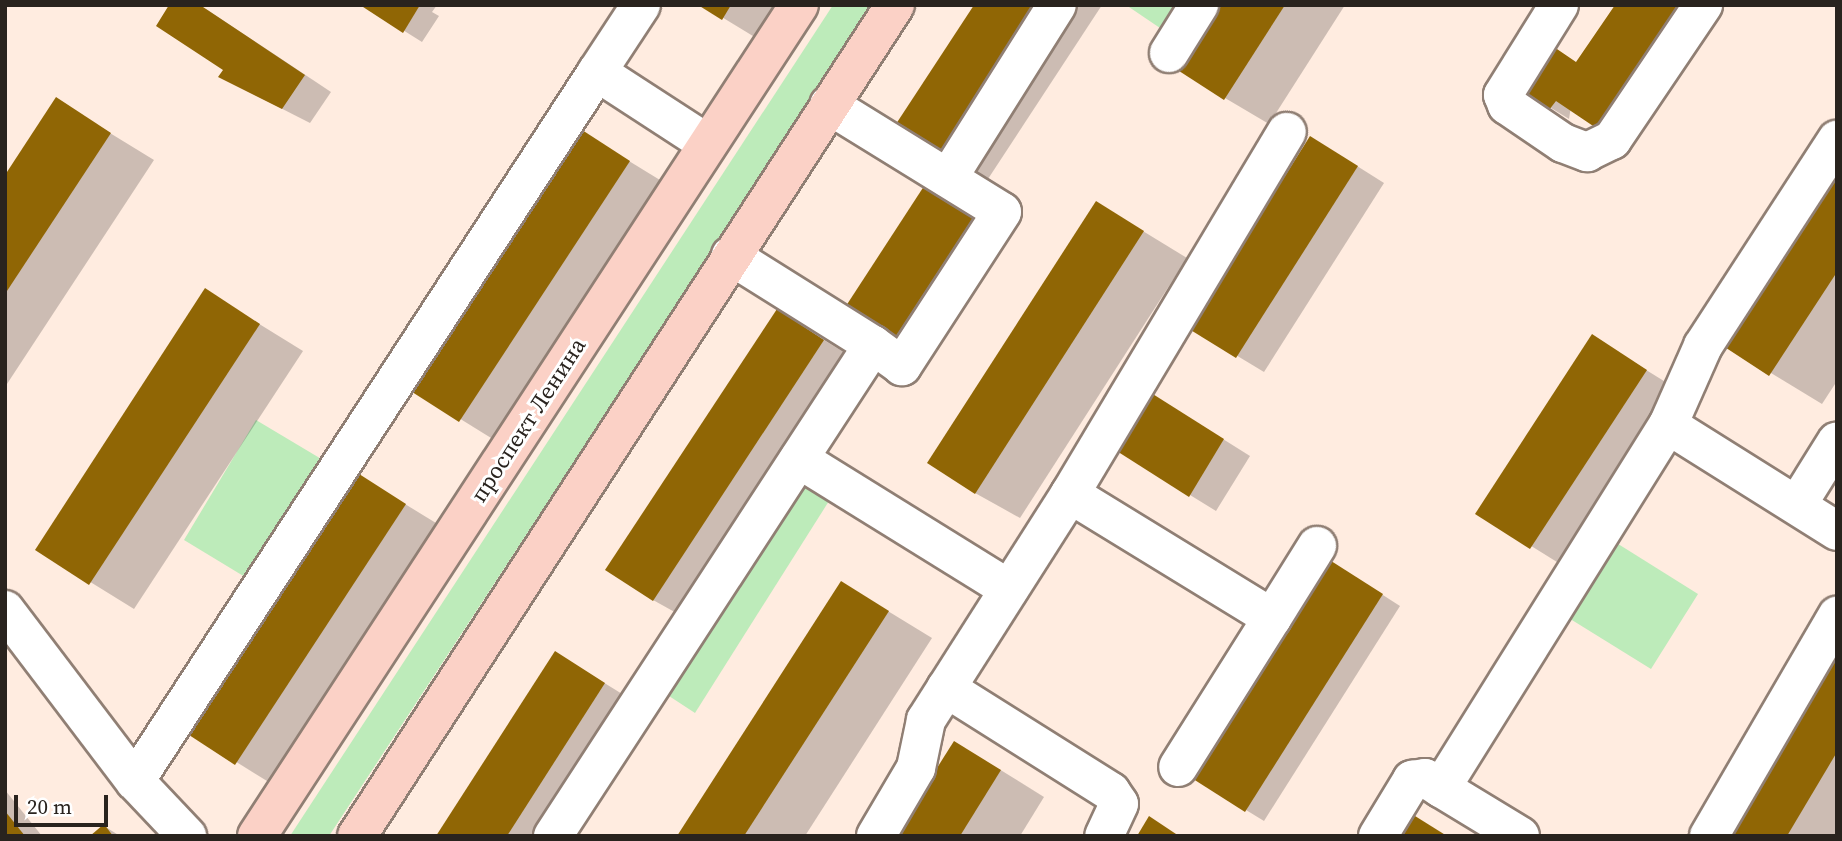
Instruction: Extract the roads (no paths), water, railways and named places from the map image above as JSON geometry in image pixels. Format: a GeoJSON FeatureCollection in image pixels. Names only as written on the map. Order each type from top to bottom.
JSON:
{"type":"FeatureCollection","features":[{"type":"Feature","properties":{"kind":"main road","name":"проспект Ленина"},"geometry":{"type":"LineString","coordinates":[[257,836],[799,5]]}},
{"type":"Feature","properties":{"kind":"main road"},"geometry":{"type":"LineString","coordinates":[[357,836],[894,5]]}},
{"type":"Feature","properties":{"kind":"street"},"geometry":{"type":"LineString","coordinates":[[135,780],[641,5]]}},
{"type":"Feature","properties":{"kind":"street"},"geometry":{"type":"LineString","coordinates":[[948,178],[1057,5]]}},
{"type":"Feature","properties":{"kind":"street"},"geometry":{"type":"LineString","coordinates":[[1169,53],[1199,5]]}},
{"type":"Feature","properties":{"kind":"street"},"geometry":{"type":"LineString","coordinates":[[1559,5],[1503,95],[1563,143],[1587,152],[1612,140],[1703,5]]}},
{"type":"Feature","properties":{"kind":"street"},"geometry":{"type":"LineString","coordinates":[[597,72],[708,144]]}},
{"type":"Feature","properties":{"kind":"street"},"geometry":{"type":"LineString","coordinates":[[731,256],[902,366],[1002,212],[829,105]]}},
{"type":"Feature","properties":{"kind":"street"},"geometry":{"type":"LineString","coordinates":[[876,836],[908,786],[926,720],[1070,494],[1287,132]]}},
{"type":"Feature","properties":{"kind":"street"},"geometry":{"type":"LineString","coordinates":[[1441,788],[1668,425],[1703,346],[1837,140]]}},
{"type":"Feature","properties":{"kind":"street"},"geometry":{"type":"LineString","coordinates":[[553,836],[873,345]]}},
{"type":"Feature","properties":{"kind":"street"},"geometry":{"type":"LineString","coordinates":[[1668,425],[1837,531]]}},
{"type":"Feature","properties":{"kind":"street"},"geometry":{"type":"LineString","coordinates":[[1797,505],[1837,441]]}},
{"type":"Feature","properties":{"kind":"street"},"geometry":{"type":"LineString","coordinates":[[799,458],[1009,589]]}},
{"type":"Feature","properties":{"kind":"street"},"geometry":{"type":"LineString","coordinates":[[1070,494],[1272,618]]}},
{"type":"Feature","properties":{"kind":"street"},"geometry":{"type":"LineString","coordinates":[[1178,767],[1317,546]]}},
{"type":"Feature","properties":{"kind":"street"},"geometry":{"type":"LineString","coordinates":[[5,610],[135,780],[187,836]]}},
{"type":"Feature","properties":{"kind":"street"},"geometry":{"type":"LineString","coordinates":[[1709,836],[1837,616]]}},
{"type":"Feature","properties":{"kind":"street"},"geometry":{"type":"LineString","coordinates":[[946,688],[1111,792],[1119,804],[1104,836]]}},
{"type":"Feature","properties":{"kind":"street"},"geometry":{"type":"LineString","coordinates":[[1378,836],[1412,780],[1425,778],[1520,836]]}}]}
